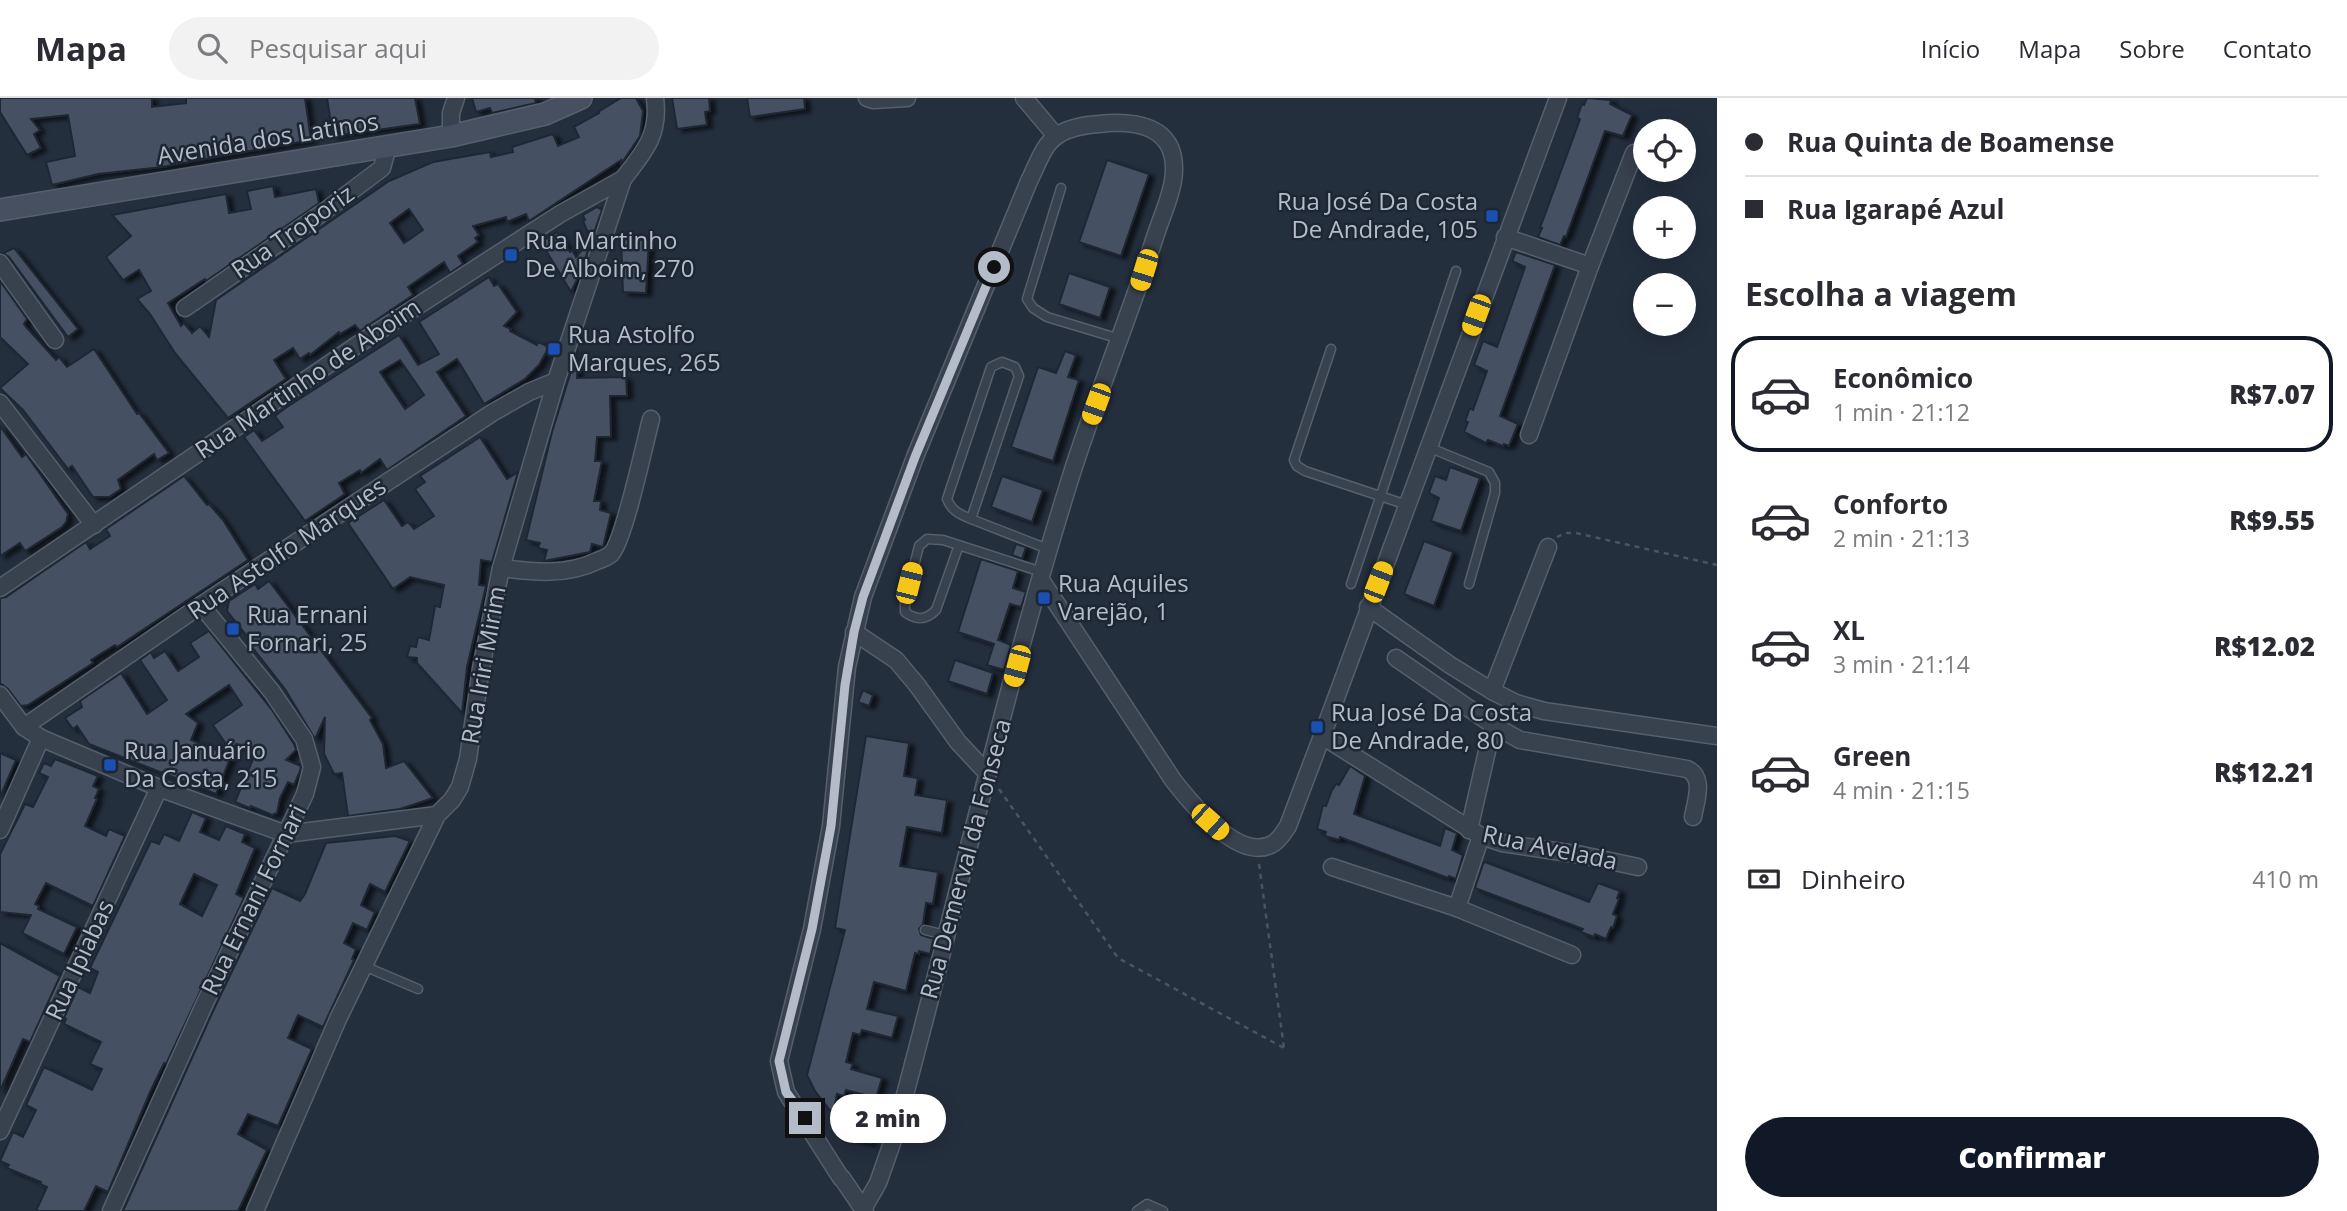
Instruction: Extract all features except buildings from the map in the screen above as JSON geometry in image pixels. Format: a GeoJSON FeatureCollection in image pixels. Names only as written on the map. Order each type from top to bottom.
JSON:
{"type":"FeatureCollection","features":[{"type":"Feature","properties":{"kind":"main road","name":"Avenida dos Latinos"},"geometry":{"type":"LineString","coordinates":[[0,211],[451,136],[545,114],[582,98]]}},
{"type":"Feature","properties":{"kind":"street"},"geometry":{"type":"LineString","coordinates":[[451,136],[451,113],[456,98]]}},
{"type":"Feature","properties":{"kind":"street","name":"Rua Iriri Mirim"},"geometry":{"type":"LineString","coordinates":[[255,1211],[338,1019],[437,815],[460,787],[468,759],[481,668],[501,568],[555,381],[623,179],[652,137],[657,116],[655,98]]}},
{"type":"Feature","properties":{"kind":"street"},"geometry":{"type":"LineString","coordinates":[[867,98],[907,98]]}},
{"type":"Feature","properties":{"kind":"street"},"geometry":{"type":"LineString","coordinates":[[864,1210],[786,1092],[779,1061],[812,929],[831,826],[845,685],[854,632],[873,572],[946,380],[1029,181],[1044,150],[1056,136],[1024,98]]}},
{"type":"Feature","properties":{"kind":"street"},"geometry":{"type":"LineString","coordinates":[[1042,576],[1173,780],[1196,810],[1223,834],[1256,848],[1271,845],[1279,838],[1288,826],[1322,736],[1558,98]]}},
{"type":"Feature","properties":{"kind":"street","name":"Rua Demerval da Fonseca"},"geometry":{"type":"LineString","coordinates":[[864,1210],[878,1183],[892,1143],[987,773],[1048,549],[1080,446],[1120,339],[1173,180],[1172,154],[1168,143],[1158,132],[1144,126],[1119,122],[1081,126],[1056,136]]}},
{"type":"Feature","properties":{"kind":"street","name":"Rua Troporiz"},"geometry":{"type":"LineString","coordinates":[[185,308],[365,182],[382,168],[388,146]]}},
{"type":"Feature","properties":{"kind":"street"},"geometry":{"type":"LineString","coordinates":[[1529,435],[1633,156]]}},
{"type":"Feature","properties":{"kind":"street","name":"Rua Martinho de Aboim"},"geometry":{"type":"LineString","coordinates":[[0,589],[411,310],[560,214],[623,179]]}},
{"type":"Feature","properties":{"kind":"street"},"geometry":{"type":"LineString","coordinates":[[1506,237],[1590,266]]}},
{"type":"Feature","properties":{"kind":"street"},"geometry":{"type":"LineString","coordinates":[[0,263],[55,340]]}},
{"type":"Feature","properties":{"kind":"street","name":"Rua Astolfo Marques"},"geometry":{"type":"LineString","coordinates":[[24,727],[201,605],[492,413],[555,381]]}},
{"type":"Feature","properties":{"kind":"street"},"geometry":{"type":"LineString","coordinates":[[0,403],[94,525]]}},
{"type":"Feature","properties":{"kind":"street"},"geometry":{"type":"LineString","coordinates":[[501,568],[559,572],[587,566],[611,555],[624,525],[651,419]]}},
{"type":"Feature","properties":{"kind":"street"},"geometry":{"type":"LineString","coordinates":[[1492,691],[1548,547]]}},
{"type":"Feature","properties":{"kind":"street","name":"Rua Ernani Fornari"},"geometry":{"type":"LineString","coordinates":[[111,1211],[204,1005],[305,794],[312,766],[304,739],[272,692],[201,605]]}},
{"type":"Feature","properties":{"kind":"street"},"geometry":{"type":"LineString","coordinates":[[1368,607],[1450,665],[1516,703],[1544,711],[1717,736]]}},
{"type":"Feature","properties":{"kind":"street"},"geometry":{"type":"LineString","coordinates":[[854,632],[896,660],[958,743],[987,773]]}},
{"type":"Feature","properties":{"kind":"street"},"geometry":{"type":"LineString","coordinates":[[1396,658],[1493,725],[1520,740],[1695,772],[1699,780],[1693,817]]}},
{"type":"Feature","properties":{"kind":"street"},"geometry":{"type":"LineString","coordinates":[[0,695],[24,727],[41,738],[159,788],[286,834],[437,815]]}},
{"type":"Feature","properties":{"kind":"street"},"geometry":{"type":"LineString","coordinates":[[1457,908],[1475,833],[1493,725]]}},
{"type":"Feature","properties":{"kind":"street","name":"Rua Avelada"},"geometry":{"type":"LineString","coordinates":[[1322,736],[1475,833],[1502,842],[1638,867]]}},
{"type":"Feature","properties":{"kind":"street"},"geometry":{"type":"LineString","coordinates":[[0,830],[41,738]]}},
{"type":"Feature","properties":{"kind":"street","name":"Rua Ipiabas"},"geometry":{"type":"LineString","coordinates":[[0,1132],[159,788]]}},
{"type":"Feature","properties":{"kind":"street"},"geometry":{"type":"LineString","coordinates":[[1332,867],[1457,908],[1572,955]]}},
{"type":"Feature","properties":{"kind":"lane"},"geometry":{"type":"LineString","coordinates":[[1061,188],[1027,299],[1033,308],[1047,317],[1120,339]]}},
{"type":"Feature","properties":{"kind":"lane"},"geometry":{"type":"LineString","coordinates":[[1351,584],[1456,271]]}},
{"type":"Feature","properties":{"kind":"lane"},"geometry":{"type":"LineString","coordinates":[[1331,349],[1294,460],[1297,466],[1305,471],[1406,505]]}},
{"type":"Feature","properties":{"kind":"lane"},"geometry":{"type":"LineString","coordinates":[[971,519],[1018,376],[1015,367],[1002,362],[991,367],[947,499],[956,513],[971,519],[1048,549]]}},
{"type":"Feature","properties":{"kind":"lane"},"geometry":{"type":"LineString","coordinates":[[1428,447],[1489,472],[1495,483],[1495,493],[1469,584]]}},
{"type":"Feature","properties":{"kind":"lane"},"geometry":{"type":"LineString","coordinates":[[959,545],[936,610],[921,619],[905,612],[919,546],[928,538],[959,545],[1042,576]]}},
{"type":"Feature","properties":{"kind":"lane"},"geometry":{"type":"LineString","coordinates":[[925,930],[945,935]]}},
{"type":"Feature","properties":{"kind":"lane"},"geometry":{"type":"LineString","coordinates":[[364,966],[418,989]]}},
{"type":"Feature","properties":{"kind":"lane"},"geometry":{"type":"LineString","coordinates":[[1137,1211],[1147,1204],[1163,1211]]}},
{"type":"Feature","properties":{"kind":"path"},"geometry":{"type":"LineString","coordinates":[[1548,547],[1565,533],[1576,533],[1717,565]]}},
{"type":"Feature","properties":{"kind":"path"},"geometry":{"type":"LineString","coordinates":[[987,773],[1118,958],[1284,1048],[1256,848]]}},
{"type":"Feature","properties":{"kind":"place","name":"Rua José Da Costa De Andrade, 105"},"geometry":{"type":"Point","coordinates":[1492,216]}},
{"type":"Feature","properties":{"kind":"place","name":"Rua Martinho De Alboim, 270"},"geometry":{"type":"Point","coordinates":[511,255]}},
{"type":"Feature","properties":{"kind":"place","name":"Rua Astolfo Marques, 265"},"geometry":{"type":"Point","coordinates":[554,349]}},
{"type":"Feature","properties":{"kind":"place","name":"Rua Aquiles Varejão, 1"},"geometry":{"type":"Point","coordinates":[1044,598]}},
{"type":"Feature","properties":{"kind":"place","name":"Rua Ernani Fornari, 25"},"geometry":{"type":"Point","coordinates":[233,629]}},
{"type":"Feature","properties":{"kind":"place","name":"Rua José Da Costa De Andrade, 80"},"geometry":{"type":"Point","coordinates":[1317,727]}},
{"type":"Feature","properties":{"kind":"place","name":"Rua Januário Da Costa, 215"},"geometry":{"type":"Point","coordinates":[110,765]}},
{"type":"Feature","properties":{"kind":"route"},"geometry":{"type":"LineString","coordinates":[[805,1118],[786,1092],[779,1061],[812,929],[831,826],[847,667],[854,632],[863,597],[915,457],[994,267]]}}]}
